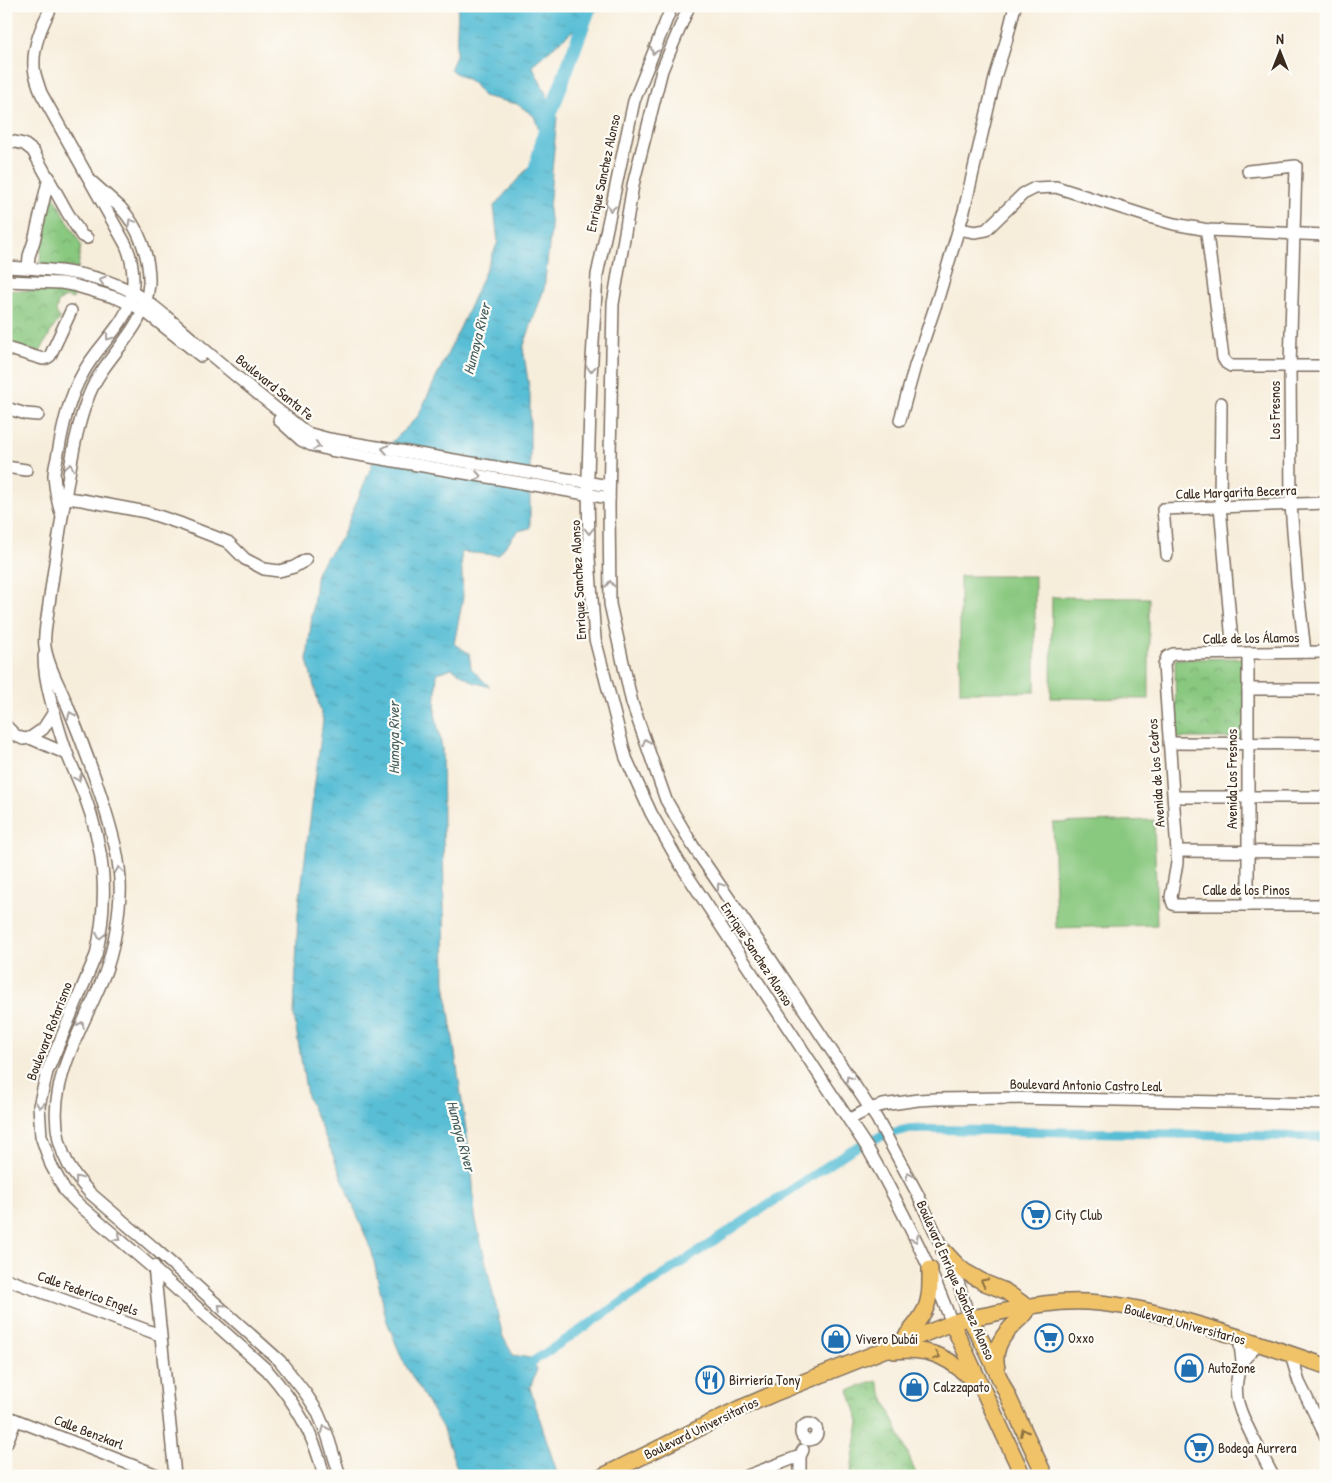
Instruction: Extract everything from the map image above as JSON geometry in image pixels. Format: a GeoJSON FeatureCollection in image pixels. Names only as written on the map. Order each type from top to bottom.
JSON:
{"type":"FeatureCollection","features":[{"type":"Feature","properties":{"kind":"main road"},"geometry":{"type":"LineString","coordinates":[[944,1251],[964,1271],[985,1283],[1005,1291],[1026,1310],[1012,1325],[999,1344],[996,1362],[1000,1379]]}},
{"type":"Feature","properties":{"kind":"main road"},"geometry":{"type":"LineString","coordinates":[[930,1269],[927,1305],[922,1315],[895,1348],[924,1351],[942,1357],[961,1369],[984,1390]]}},
{"type":"Feature","properties":{"kind":"main road","name":"Boulevard Universitarios"},"geometry":{"type":"LineString","coordinates":[[626,1466],[736,1410],[773,1394],[981,1316],[1026,1310],[1057,1302],[1087,1302],[1115,1305],[1173,1318],[1326,1373]]}},
{"type":"Feature","properties":{"kind":"main road","name":"Boulevard Enrique Sánchez Alonso"},"geometry":{"type":"LineString","coordinates":[[971,1321],[1045,1476]]}},
{"type":"Feature","properties":{"kind":"main road","name":"Boulevard Enrique Sánchez Alonso"},"geometry":{"type":"LineString","coordinates":[[954,1326],[1023,1476]]}},
{"type":"Feature","properties":{"kind":"main road","name":"Boulevard Universitarios"},"geometry":{"type":"LineString","coordinates":[[1248,1344],[1326,1366]]}},
{"type":"Feature","properties":{"kind":"main road"},"geometry":{"type":"LineString","coordinates":[[603,1476],[626,1466]]}},
{"type":"Feature","properties":{"kind":"main road"},"geometry":{"type":"LineString","coordinates":[[609,1476],[626,1466]]}},
{"type":"Feature","properties":{"kind":"street"},"geometry":{"type":"LineString","coordinates":[[52,6],[37,37],[34,57],[35,72],[41,93],[92,182],[130,254],[133,278],[130,298],[121,321],[82,374],[69,405],[54,474],[61,497]]}},
{"type":"Feature","properties":{"kind":"street","name":"Enrique Sanchez Alonso"},"geometry":{"type":"LineString","coordinates":[[672,6],[634,101],[597,275],[589,441],[580,486],[588,495],[595,639],[626,758],[652,813],[680,864],[868,1149]]}},
{"type":"Feature","properties":{"kind":"street","name":"Enrique Sanchez Alonso"},"geometry":{"type":"LineString","coordinates":[[689,6],[662,70],[633,185],[613,304],[609,486],[610,604],[632,703],[666,800],[693,846],[772,960],[877,1119],[888,1140]]}},
{"type":"Feature","properties":{"kind":"street"},"geometry":{"type":"LineString","coordinates":[[900,420],[914,366],[939,295],[958,229],[996,74],[1015,6]]}},
{"type":"Feature","properties":{"kind":"street"},"geometry":{"type":"LineString","coordinates":[[629,123],[648,127]]}},
{"type":"Feature","properties":{"kind":"street"},"geometry":{"type":"LineString","coordinates":[[6,140],[24,144],[33,151],[77,228],[82,236],[87,238]]}},
{"type":"Feature","properties":{"kind":"street","name":"Los Fresnos"},"geometry":{"type":"LineString","coordinates":[[1248,171],[1296,166],[1290,366],[1291,505],[1305,652]]}},
{"type":"Feature","properties":{"kind":"street"},"geometry":{"type":"LineString","coordinates":[[36,282],[32,268],[37,256],[34,241],[49,177]]}},
{"type":"Feature","properties":{"kind":"street"},"geometry":{"type":"LineString","coordinates":[[61,497],[90,393],[96,379],[128,337],[145,305],[149,282],[144,248],[130,220],[92,182]]}},
{"type":"Feature","properties":{"kind":"street"},"geometry":{"type":"LineString","coordinates":[[958,229],[975,232],[986,230],[1023,194],[1035,188],[1046,186],[1056,187],[1174,224],[1208,230],[1326,235]]}},
{"type":"Feature","properties":{"kind":"street"},"geometry":{"type":"LineString","coordinates":[[1208,230],[1223,358],[1226,363],[1231,366],[1326,366]]}},
{"type":"Feature","properties":{"kind":"street","name":"Boulevard Santa Fe"},"geometry":{"type":"LineString","coordinates":[[6,267],[83,274],[121,286],[130,298]]}},
{"type":"Feature","properties":{"kind":"street","name":"Boulevard Santa Fe"},"geometry":{"type":"LineString","coordinates":[[6,281],[73,285],[117,298],[130,298],[145,305],[198,344],[307,433],[432,462],[580,486],[609,486]]}},
{"type":"Feature","properties":{"kind":"street"},"geometry":{"type":"LineString","coordinates":[[6,348],[43,359],[47,358],[50,356],[71,310]]}},
{"type":"Feature","properties":{"kind":"street"},"geometry":{"type":"LineString","coordinates":[[1221,403],[1220,506],[1233,653]]}},
{"type":"Feature","properties":{"kind":"street"},"geometry":{"type":"LineString","coordinates":[[6,408],[26,414],[38,415]]}},
{"type":"Feature","properties":{"kind":"street"},"geometry":{"type":"LineString","coordinates":[[589,441],[610,441]]}},
{"type":"Feature","properties":{"kind":"street"},"geometry":{"type":"LineString","coordinates":[[6,467],[26,470]]}},
{"type":"Feature","properties":{"kind":"street"},"geometry":{"type":"LineString","coordinates":[[588,495],[609,498]]}},
{"type":"Feature","properties":{"kind":"street"},"geometry":{"type":"LineString","coordinates":[[61,497],[146,512],[182,524],[228,542],[245,558],[264,569],[287,569],[306,560]]}},
{"type":"Feature","properties":{"kind":"street","name":"Boulevard Rotarismo"},"geometry":{"type":"LineString","coordinates":[[61,497],[62,515],[46,625],[44,665],[46,682],[54,712],[84,794],[99,842],[104,899],[96,955],[47,1072],[39,1106],[41,1136],[56,1177],[65,1191],[267,1370],[288,1395],[297,1408],[314,1442],[324,1476]]}},
{"type":"Feature","properties":{"kind":"street","name":"Calle Margarita Becerra"},"geometry":{"type":"LineString","coordinates":[[1167,555],[1163,509],[1326,503]]}},
{"type":"Feature","properties":{"kind":"street"},"geometry":{"type":"LineString","coordinates":[[45,647],[50,664],[84,746],[113,834],[119,871],[120,894],[118,917],[105,973],[71,1048],[59,1088],[56,1112],[58,1140],[70,1167],[90,1193],[192,1281],[280,1361],[317,1411],[327,1434],[340,1476]]}},
{"type":"Feature","properties":{"kind":"street","name":"Calle de los Álamos"},"geometry":{"type":"LineString","coordinates":[[1177,654],[1326,652]]}},
{"type":"Feature","properties":{"kind":"street","name":"Avenida Los Fresnos"},"geometry":{"type":"LineString","coordinates":[[1248,653],[1248,905]]}},
{"type":"Feature","properties":{"kind":"street","name":"Avenida de los Cedros"},"geometry":{"type":"LineString","coordinates":[[1171,897],[1177,863],[1177,851],[1164,665],[1167,657],[1177,654]]}},
{"type":"Feature","properties":{"kind":"street"},"geometry":{"type":"LineString","coordinates":[[1248,689],[1326,689]]}},
{"type":"Feature","properties":{"kind":"street"},"geometry":{"type":"LineString","coordinates":[[30,738],[43,729],[54,712]]}},
{"type":"Feature","properties":{"kind":"street"},"geometry":{"type":"LineString","coordinates":[[6,726],[15,735],[30,738],[68,754]]}},
{"type":"Feature","properties":{"kind":"street"},"geometry":{"type":"LineString","coordinates":[[1169,743],[1326,744]]}},
{"type":"Feature","properties":{"kind":"street"},"geometry":{"type":"LineString","coordinates":[[1174,797],[1326,797]]}},
{"type":"Feature","properties":{"kind":"street"},"geometry":{"type":"LineString","coordinates":[[1177,851],[1326,852]]}},
{"type":"Feature","properties":{"kind":"street","name":"Calle de los Pinos"},"geometry":{"type":"LineString","coordinates":[[1171,897],[1171,901],[1175,905],[1326,905]]}},
{"type":"Feature","properties":{"kind":"street","name":"Boulevard Antonio Castro Leal"},"geometry":{"type":"LineString","coordinates":[[853,1124],[869,1109],[918,1100],[1008,1098],[1326,1104]]}},
{"type":"Feature","properties":{"kind":"street","name":"Boulevard Enrique Sánchez Alonso"},"geometry":{"type":"LineString","coordinates":[[888,1140],[917,1193],[944,1251],[958,1282],[971,1321]]}},
{"type":"Feature","properties":{"kind":"street","name":"Boulevard Enrique Sánchez Alonso"},"geometry":{"type":"LineString","coordinates":[[868,1149],[888,1184],[930,1269],[954,1326]]}},
{"type":"Feature","properties":{"kind":"street"},"geometry":{"type":"LineString","coordinates":[[152,1247],[175,1476]]}},
{"type":"Feature","properties":{"kind":"street","name":"Calle Federico Engels"},"geometry":{"type":"LineString","coordinates":[[6,1278],[160,1335]]}},
{"type":"Feature","properties":{"kind":"street"},"geometry":{"type":"LineString","coordinates":[[188,1299],[192,1281]]}},
{"type":"Feature","properties":{"kind":"street"},"geometry":{"type":"LineString","coordinates":[[1248,1344],[1238,1372],[1236,1387],[1239,1408],[1273,1476]]}},
{"type":"Feature","properties":{"kind":"street"},"geometry":{"type":"LineString","coordinates":[[1293,1362],[1299,1382],[1326,1437]]}},
{"type":"Feature","properties":{"kind":"street"},"geometry":{"type":"LineString","coordinates":[[1313,1412],[1326,1417]]}},
{"type":"Feature","properties":{"kind":"street"},"geometry":{"type":"LineString","coordinates":[[6,1444],[11,1418]]}},
{"type":"Feature","properties":{"kind":"street","name":"Calle Benzkarl"},"geometry":{"type":"LineString","coordinates":[[11,1418],[160,1476]]}},
{"type":"Feature","properties":{"kind":"street"},"geometry":{"type":"LineString","coordinates":[[800,1476],[800,1456],[808,1440]]}},
{"type":"Feature","properties":{"kind":"street"},"geometry":{"type":"LineString","coordinates":[[747,1476],[800,1456]]}},
{"type":"Feature","properties":{"kind":"green space"},"geometry":{"type":"Polygon","coordinates":[[[53,194],[81,245],[78,268],[40,266],[42,225],[50,195],[53,194]]]}},
{"type":"Feature","properties":{"kind":"green space"},"geometry":{"type":"Polygon","coordinates":[[[6,290],[66,292],[74,295],[73,299],[66,297],[58,302],[56,312],[60,319],[40,352],[6,343],[6,290]]]}},
{"type":"Feature","properties":{"kind":"green space"},"geometry":{"type":"Polygon","coordinates":[[[960,576],[1035,576],[1035,692],[960,692],[960,576]]]}},
{"type":"Feature","properties":{"kind":"green space"},"geometry":{"type":"Polygon","coordinates":[[[1052,597],[1149,598],[1149,699],[1051,698],[1052,597]]]}},
{"type":"Feature","properties":{"kind":"green space"},"geometry":{"type":"Polygon","coordinates":[[[1246,658],[1246,738],[1176,738],[1175,659],[1246,658]]]}},
{"type":"Feature","properties":{"kind":"green space"},"geometry":{"type":"Polygon","coordinates":[[[1154,820],[1157,925],[1056,928],[1053,823],[1154,820]]]}},
{"type":"Feature","properties":{"kind":"green space"},"geometry":{"type":"Polygon","coordinates":[[[877,1381],[917,1476],[850,1476],[859,1422],[849,1390],[877,1381]]]}},
{"type":"Feature","properties":{"kind":"water"},"geometry":{"type":"Polygon","coordinates":[[[458,6],[602,6],[532,65],[557,117],[549,210],[551,228],[544,289],[523,348],[530,394],[530,528],[518,531],[498,555],[461,552],[463,598],[454,644],[469,653],[471,668],[490,687],[473,682],[452,668],[437,673],[435,713],[442,748],[445,983],[472,1171],[475,1216],[503,1337],[513,1355],[530,1358],[537,1369],[530,1388],[558,1476],[460,1476],[442,1427],[403,1361],[386,1319],[372,1252],[307,1096],[294,1016],[298,913],[323,720],[307,660],[317,570],[342,537],[374,460],[418,416],[498,242],[494,206],[545,146],[534,116],[517,104],[483,96],[472,82],[450,70],[456,56],[458,6]]]}},
{"type":"Feature","properties":{"kind":"waterway","name":"Humaya River"},"geometry":{"type":"LineString","coordinates":[[535,171],[546,126],[590,6]]}},
{"type":"Feature","properties":{"kind":"waterway"},"geometry":{"type":"LineString","coordinates":[[532,1362],[851,1150],[893,1133],[908,1129],[1326,1137]]}},
{"type":"Feature","properties":{"kind":"place","name":"City Club"},"geometry":{"type":"Point","coordinates":[1036,1215]}},
{"type":"Feature","properties":{"kind":"place","name":"Oxxo"},"geometry":{"type":"Point","coordinates":[1049,1338]}},
{"type":"Feature","properties":{"kind":"place","name":"Vivero Dubái"},"geometry":{"type":"Point","coordinates":[836,1339]}},
{"type":"Feature","properties":{"kind":"place","name":"AutoZone"},"geometry":{"type":"Point","coordinates":[1189,1368]}},
{"type":"Feature","properties":{"kind":"place","name":"Birriería Tony"},"geometry":{"type":"Point","coordinates":[710,1380]}},
{"type":"Feature","properties":{"kind":"place","name":"Calzzapato"},"geometry":{"type":"Point","coordinates":[914,1387]}},
{"type":"Feature","properties":{"kind":"place","name":"Bodega Aurrera"},"geometry":{"type":"Point","coordinates":[1199,1448]}}]}
